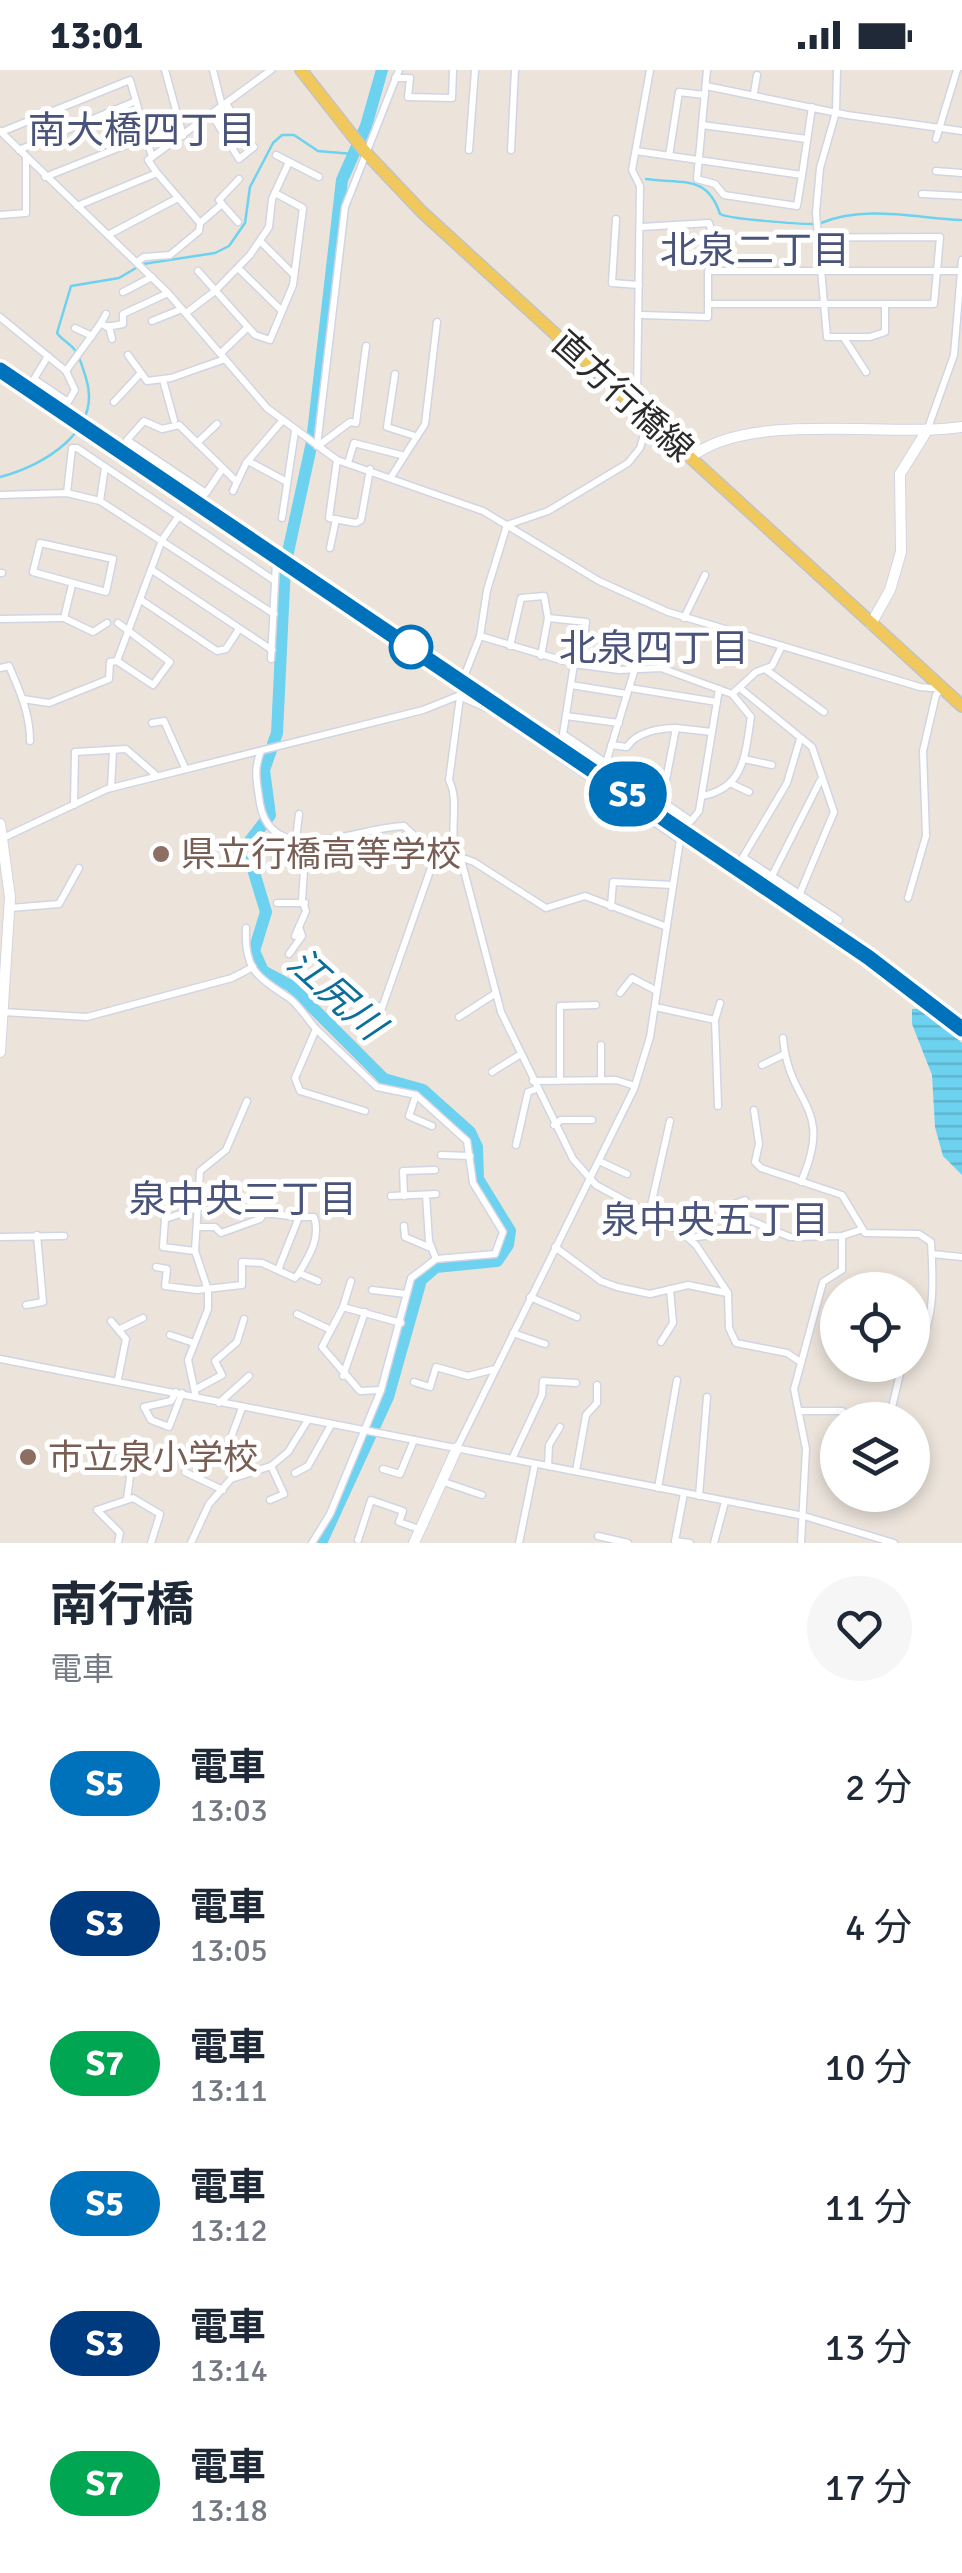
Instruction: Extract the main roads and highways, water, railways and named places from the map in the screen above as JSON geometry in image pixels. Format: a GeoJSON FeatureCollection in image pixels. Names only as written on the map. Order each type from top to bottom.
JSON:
{"type":"FeatureCollection","features":[{"type":"Feature","properties":{"kind":"main road","name":"直方行橋線"},"geometry":{"type":"LineString","coordinates":[[301,70],[353,138],[422,212],[962,706]]}},
{"type":"Feature","properties":{"kind":"water"},"geometry":{"type":"Polygon","coordinates":[[[924,1008],[962,1043],[962,1175],[943,1156],[935,1127],[932,1075],[912,1024],[912,1009],[924,1008]]]}},
{"type":"Feature","properties":{"kind":"waterway","name":"江尻川"},"geometry":{"type":"LineString","coordinates":[[321,1543],[388,1397],[421,1280],[436,1267],[497,1261],[508,1245],[510,1231],[478,1179],[477,1147],[470,1132],[423,1090],[384,1079],[291,986],[263,971],[254,951],[266,912],[246,846],[270,815],[264,770],[277,733],[285,566],[312,442],[342,180],[366,126],[382,70]]}},
{"type":"Feature","properties":{"kind":"waterway"},"geometry":{"type":"LineString","coordinates":[[143,264],[215,253],[229,246],[245,223],[250,187],[273,143],[282,135],[294,135],[318,151],[353,154]]}},
{"type":"Feature","properties":{"kind":"waterway"},"geometry":{"type":"LineString","coordinates":[[646,179],[701,187],[720,214],[726,216],[813,224]]}},
{"type":"Feature","properties":{"kind":"waterway"},"geometry":{"type":"LineString","coordinates":[[821,223],[873,214],[961,220]]}},
{"type":"Feature","properties":{"kind":"waterway"},"geometry":{"type":"LineString","coordinates":[[0,477],[51,455],[78,430],[86,414],[89,397],[81,363],[74,349],[57,333],[71,286],[119,278],[136,268]]}},
{"type":"Feature","properties":{"kind":"railway"},"geometry":{"type":"LineString","coordinates":[[0,370],[869,957],[962,1029]]}},
{"type":"Feature","properties":{"kind":"train","name":"S5"},"geometry":{"type":"LineString","coordinates":[[0,370],[868,957],[962,1029]]}},
{"type":"Feature","properties":{"kind":"place","name":"県立行橋高等学校"},"geometry":{"type":"Point","coordinates":[161,854]}},
{"type":"Feature","properties":{"kind":"place","name":"市立泉小学校"},"geometry":{"type":"Point","coordinates":[28,1457]}},
{"type":"Feature","properties":{"kind":"district","name":"南大橋四丁目"},"geometry":{"type":"Point","coordinates":[142,130]}},
{"type":"Feature","properties":{"kind":"district","name":"北泉二丁目"},"geometry":{"type":"Point","coordinates":[755,250]}},
{"type":"Feature","properties":{"kind":"district","name":"北泉四丁目"},"geometry":{"type":"Point","coordinates":[654,648]}},
{"type":"Feature","properties":{"kind":"district","name":"泉中央三丁目"},"geometry":{"type":"Point","coordinates":[243,1199]}},
{"type":"Feature","properties":{"kind":"district","name":"泉中央五丁目"},"geometry":{"type":"Point","coordinates":[715,1220]}}]}
